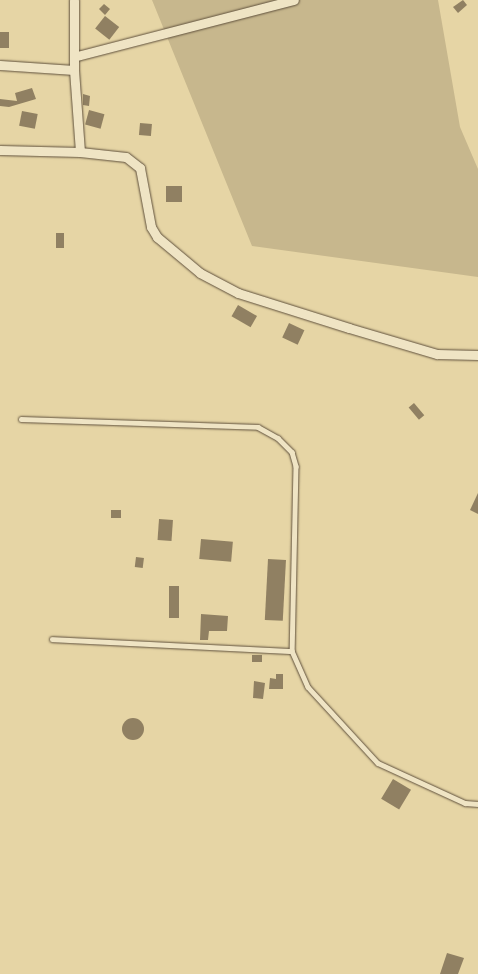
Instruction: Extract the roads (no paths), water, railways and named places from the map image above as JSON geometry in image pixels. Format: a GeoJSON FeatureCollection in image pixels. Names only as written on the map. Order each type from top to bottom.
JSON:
{"type":"FeatureCollection","features":[{"type":"Feature","properties":{"kind":"street"},"geometry":{"type":"LineString","coordinates":[[74,0],[76,56],[74,70],[80,152]]}},
{"type":"Feature","properties":{"kind":"street"},"geometry":{"type":"LineString","coordinates":[[76,56],[294,0]]}},
{"type":"Feature","properties":{"kind":"street"},"geometry":{"type":"LineString","coordinates":[[0,65],[74,70]]}},
{"type":"Feature","properties":{"kind":"street"},"geometry":{"type":"LineString","coordinates":[[0,150],[80,152],[126,157],[134,161],[140,168],[151,227],[157,237],[200,273],[238,293],[437,354],[478,355]]}},
{"type":"Feature","properties":{"kind":"lane"},"geometry":{"type":"LineString","coordinates":[[21,419],[258,427],[278,438],[292,452],[296,466],[292,651],[308,688],[378,763],[465,803],[478,804]]}},
{"type":"Feature","properties":{"kind":"lane"},"geometry":{"type":"LineString","coordinates":[[52,639],[292,651]]}}]}
